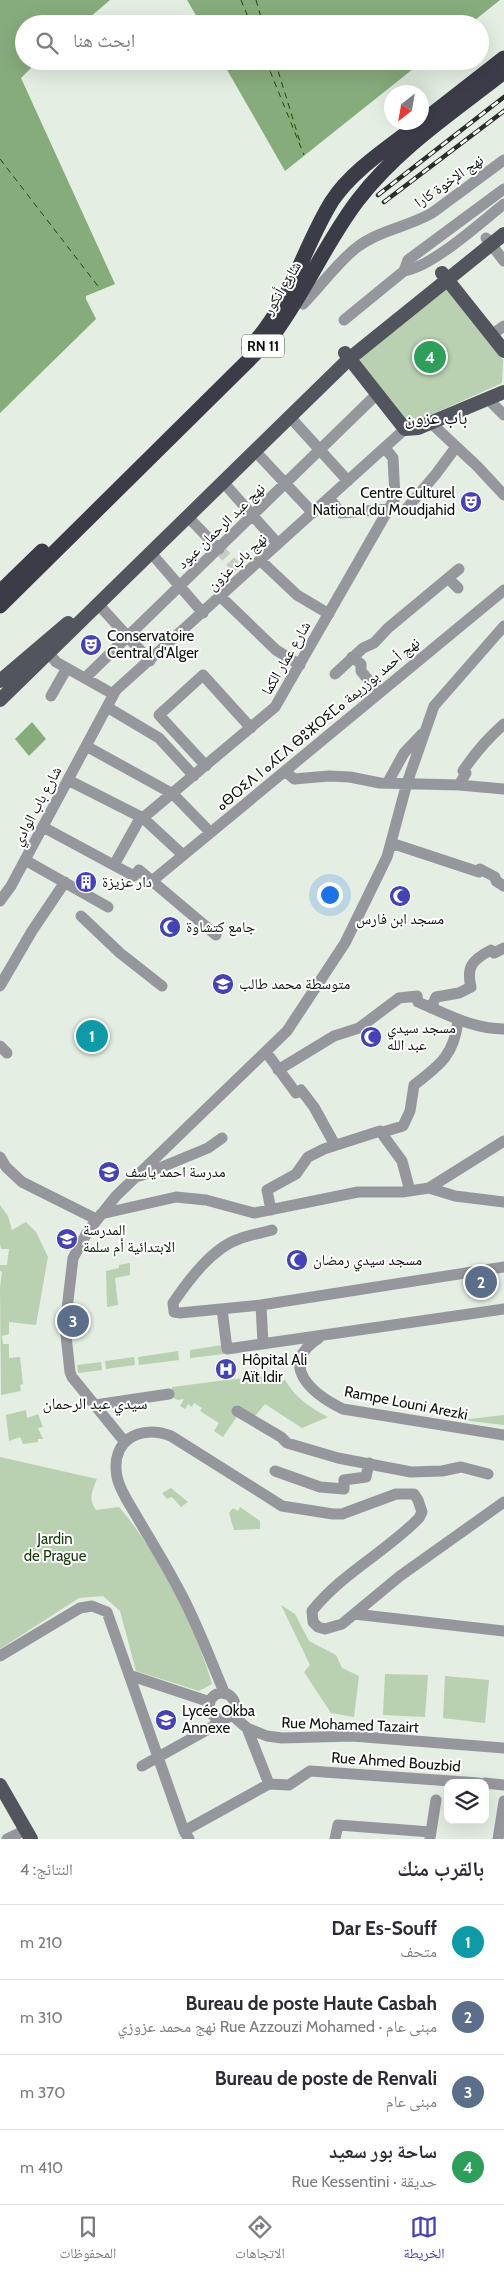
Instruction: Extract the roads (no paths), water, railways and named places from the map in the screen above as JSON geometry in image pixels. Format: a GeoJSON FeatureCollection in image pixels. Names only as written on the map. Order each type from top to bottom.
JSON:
{"type":"FeatureCollection","features":[{"type":"Feature","properties":{"kind":"highway","name":"شارع أنكور"},"geometry":{"type":"LineString","coordinates":[[489,70],[504,58]]}},
{"type":"Feature","properties":{"kind":"highway","name":"شارع أنكور"},"geometry":{"type":"LineString","coordinates":[[429,116],[488,70]]}},
{"type":"Feature","properties":{"kind":"highway","name":"شارع أنكور"},"geometry":{"type":"LineString","coordinates":[[0,606],[271,338],[349,212],[382,172],[410,146],[504,72]]}},
{"type":"Feature","properties":{"kind":"highway","name":"شارع أنكور"},"geometry":{"type":"LineString","coordinates":[[0,592],[253,343],[279,307],[296,276],[319,222],[337,194],[359,171],[411,130]]}},
{"type":"Feature","properties":{"kind":"main road"},"geometry":{"type":"LineString","coordinates":[[0,700],[44,650],[112,582],[347,356],[489,241],[504,225]]}},
{"type":"Feature","properties":{"kind":"main road"},"geometry":{"type":"LineString","coordinates":[[489,241],[504,234]]}},
{"type":"Feature","properties":{"kind":"main road"},"geometry":{"type":"LineString","coordinates":[[444,276],[504,351]]}},
{"type":"Feature","properties":{"kind":"main road"},"geometry":{"type":"LineString","coordinates":[[347,356],[405,429],[410,430],[498,401]]}},
{"type":"Feature","properties":{"kind":"main road"},"geometry":{"type":"LineString","coordinates":[[0,681],[44,650],[98,604],[290,417],[347,356]]}},
{"type":"Feature","properties":{"kind":"main road"},"geometry":{"type":"LineString","coordinates":[[431,423],[504,392]]}},
{"type":"Feature","properties":{"kind":"main road"},"geometry":{"type":"LineString","coordinates":[[0,1785],[29,1834]]}},
{"type":"Feature","properties":{"kind":"street","name":"نهج الإخوة كارا"},"geometry":{"type":"LineString","coordinates":[[296,300],[303,304],[356,248],[399,225],[421,220],[504,160]]}},
{"type":"Feature","properties":{"kind":"street"},"geometry":{"type":"LineString","coordinates":[[344,320],[404,271],[408,260],[504,189]]}},
{"type":"Feature","properties":{"kind":"street"},"geometry":{"type":"LineString","coordinates":[[404,271],[414,270],[433,258],[504,204]]}},
{"type":"Feature","properties":{"kind":"street"},"geometry":{"type":"LineString","coordinates":[[489,241],[504,261]]}},
{"type":"Feature","properties":{"kind":"street"},"geometry":{"type":"LineString","coordinates":[[491,335],[504,326]]}},
{"type":"Feature","properties":{"kind":"street","name":"نهج عبد الرحمان عبود"},"geometry":{"type":"LineString","coordinates":[[85,678],[377,394]]}},
{"type":"Feature","properties":{"kind":"street"},"geometry":{"type":"LineString","coordinates":[[498,401],[504,415]]}},
{"type":"Feature","properties":{"kind":"street"},"geometry":{"type":"LineString","coordinates":[[290,417],[348,481]]}},
{"type":"Feature","properties":{"kind":"street"},"geometry":{"type":"LineString","coordinates":[[431,423],[477,466],[504,495]]}},
{"type":"Feature","properties":{"kind":"street","name":"نهج باب عزون"},"geometry":{"type":"LineString","coordinates":[[98,723],[113,694],[405,429]]}},
{"type":"Feature","properties":{"kind":"street","name":"شارع عمار الكما"},"geometry":{"type":"LineString","coordinates":[[114,865],[138,822],[275,707],[396,498],[393,458],[385,448]]}},
{"type":"Feature","properties":{"kind":"street"},"geometry":{"type":"LineString","coordinates":[[407,508],[431,481],[456,448]]}},
{"type":"Feature","properties":{"kind":"street"},"geometry":{"type":"LineString","coordinates":[[255,451],[313,513]]}},
{"type":"Feature","properties":{"kind":"street"},"geometry":{"type":"LineString","coordinates":[[223,482],[278,544]]}},
{"type":"Feature","properties":{"kind":"street"},"geometry":{"type":"LineString","coordinates":[[329,498],[341,513],[390,509]]}},
{"type":"Feature","properties":{"kind":"street"},"geometry":{"type":"LineString","coordinates":[[188,517],[219,549]]}},
{"type":"Feature","properties":{"kind":"street"},"geometry":{"type":"LineString","coordinates":[[151,553],[203,613]]}},
{"type":"Feature","properties":{"kind":"street"},"geometry":{"type":"LineString","coordinates":[[261,561],[297,595],[329,614]]}},
{"type":"Feature","properties":{"kind":"street"},"geometry":{"type":"LineString","coordinates":[[334,674],[363,648],[374,643],[388,628],[459,569]]}},
{"type":"Feature","properties":{"kind":"street"},"geometry":{"type":"LineString","coordinates":[[448,578],[458,588]]}},
{"type":"Feature","properties":{"kind":"street","name":"ⴰⴱⵔⵉⴷ ⵏ ⴰⵃⵎⴷ ⴱⵓⵣⵔⵉⵎⴰ نهج أحمد بوزريمة"},"geometry":{"type":"LineString","coordinates":[[152,881],[504,590]]}},
{"type":"Feature","properties":{"kind":"street"},"geometry":{"type":"LineString","coordinates":[[221,597],[276,650],[300,665]]}},
{"type":"Feature","properties":{"kind":"street"},"geometry":{"type":"LineString","coordinates":[[98,604],[150,661]]}},
{"type":"Feature","properties":{"kind":"street"},"geometry":{"type":"LineString","coordinates":[[124,1441],[71,1375],[65,1326],[73,1258],[98,1217],[133,1179],[266,1052],[293,1023],[343,947],[392,843],[407,783],[434,706],[504,626]]}},
{"type":"Feature","properties":{"kind":"street"},"geometry":{"type":"LineString","coordinates":[[44,650],[56,662],[113,694]]}},
{"type":"Feature","properties":{"kind":"street"},"geometry":{"type":"LineString","coordinates":[[352,658],[361,664],[361,671],[379,693]]}},
{"type":"Feature","properties":{"kind":"street"},"geometry":{"type":"LineString","coordinates":[[51,696],[67,668]]}},
{"type":"Feature","properties":{"kind":"street"},"geometry":{"type":"LineString","coordinates":[[206,766],[159,715],[203,676],[251,728]]}},
{"type":"Feature","properties":{"kind":"street"},"geometry":{"type":"LineString","coordinates":[[107,707],[159,738],[194,776]]}},
{"type":"Feature","properties":{"kind":"street","name":"شارع باب الوادي"},"geometry":{"type":"LineString","coordinates":[[0,900],[11,886],[98,723]]}},
{"type":"Feature","properties":{"kind":"street"},"geometry":{"type":"LineString","coordinates":[[459,785],[466,772],[464,771],[473,756],[484,742],[504,724]]}},
{"type":"Feature","properties":{"kind":"street"},"geometry":{"type":"LineString","coordinates":[[388,782],[404,753],[425,731]]}},
{"type":"Feature","properties":{"kind":"street"},"geometry":{"type":"LineString","coordinates":[[86,746],[173,794],[210,832]]}},
{"type":"Feature","properties":{"kind":"street"},"geometry":{"type":"LineString","coordinates":[[285,771],[294,779],[329,776],[350,777],[380,783],[459,785],[504,789]]}},
{"type":"Feature","properties":{"kind":"street"},"geometry":{"type":"LineString","coordinates":[[68,780],[143,818],[183,855]]}},
{"type":"Feature","properties":{"kind":"street"},"geometry":{"type":"LineString","coordinates":[[43,827],[134,876],[139,870],[216,935]]}},
{"type":"Feature","properties":{"kind":"street"},"geometry":{"type":"LineString","coordinates":[[392,843],[479,872],[480,870],[495,877],[496,881],[504,886]]}},
{"type":"Feature","properties":{"kind":"street"},"geometry":{"type":"LineString","coordinates":[[25,860],[108,907]]}},
{"type":"Feature","properties":{"kind":"street"},"geometry":{"type":"LineString","coordinates":[[0,986],[32,931],[65,882]]}},
{"type":"Feature","properties":{"kind":"street"},"geometry":{"type":"LineString","coordinates":[[82,916],[120,953],[162,986]]}},
{"type":"Feature","properties":{"kind":"street"},"geometry":{"type":"LineString","coordinates":[[431,1008],[436,997],[459,993],[471,987],[468,974],[470,968],[481,955],[491,950],[494,953],[504,948]]}},
{"type":"Feature","properties":{"kind":"street"},"geometry":{"type":"LineString","coordinates":[[278,1070],[334,1036],[359,1028],[399,998],[417,996],[418,1002],[450,1015],[458,1021],[487,1029],[504,1029]]}},
{"type":"Feature","properties":{"kind":"street"},"geometry":{"type":"LineString","coordinates":[[271,1210],[268,1190],[296,1174],[308,1157],[335,1145],[403,1126],[410,1111],[414,1085],[442,1061],[453,1046],[458,1021]]}},
{"type":"Feature","properties":{"kind":"street"},"geometry":{"type":"LineString","coordinates":[[266,1052],[296,1093],[301,1090],[314,1107],[335,1145]]}},
{"type":"Feature","properties":{"kind":"street"},"geometry":{"type":"LineString","coordinates":[[380,1131],[402,1161],[410,1191]]}},
{"type":"Feature","properties":{"kind":"street"},"geometry":{"type":"LineString","coordinates":[[133,1179],[208,1148],[222,1138]]}},
{"type":"Feature","properties":{"kind":"street"},"geometry":{"type":"LineString","coordinates":[[429,1188],[504,1141]]}},
{"type":"Feature","properties":{"kind":"street"},"geometry":{"type":"LineString","coordinates":[[0,1157],[6,1167],[22,1182],[98,1217],[164,1198],[178,1196],[227,1204],[254,1213],[358,1192],[410,1191],[429,1188],[475,1199],[504,1202]]}},
{"type":"Feature","properties":{"kind":"street"},"geometry":{"type":"LineString","coordinates":[[272,1230],[237,1239],[218,1252],[188,1281],[173,1303],[174,1312],[180,1314],[261,1305],[504,1267]]}},
{"type":"Feature","properties":{"kind":"street"},"geometry":{"type":"LineString","coordinates":[[261,1305],[263,1344]]}},
{"type":"Feature","properties":{"kind":"street"},"geometry":{"type":"LineString","coordinates":[[222,1309],[228,1349],[504,1309]]}},
{"type":"Feature","properties":{"kind":"street","name":"Rampe Louni Arezki"},"geometry":{"type":"LineString","coordinates":[[320,1337],[305,1348],[302,1355],[301,1372],[309,1388],[327,1402],[343,1409],[504,1435]]}},
{"type":"Feature","properties":{"kind":"street"},"geometry":{"type":"LineString","coordinates":[[95,1406],[169,1394]]}},
{"type":"Feature","properties":{"kind":"street"},"geometry":{"type":"LineString","coordinates":[[237,1411],[282,1437],[287,1443],[338,1458],[411,1472],[442,1471],[461,1467],[488,1474]]}},
{"type":"Feature","properties":{"kind":"street"},"geometry":{"type":"LineString","coordinates":[[225,1694],[216,1695],[210,1702],[211,1714],[217,1718],[223,1719],[232,1715],[235,1704],[233,1699],[225,1694],[179,1590],[121,1489],[116,1464],[124,1441],[144,1433],[161,1432],[171,1436],[282,1506],[342,1514],[396,1494],[414,1494],[421,1505],[422,1512],[419,1518],[365,1561],[320,1601],[312,1611],[312,1622],[318,1627],[325,1629],[342,1624],[400,1576],[504,1502]]}},
{"type":"Feature","properties":{"kind":"street"},"geometry":{"type":"LineString","coordinates":[[276,1471],[320,1487],[344,1489],[344,1480],[366,1478],[369,1463]]}},
{"type":"Feature","properties":{"kind":"street"},"geometry":{"type":"LineString","coordinates":[[0,1656],[80,1608],[92,1606],[107,1612],[186,1835],[269,1784],[247,1728]]}},
{"type":"Feature","properties":{"kind":"street"},"geometry":{"type":"LineString","coordinates":[[354,1614],[504,1631]]}},
{"type":"Feature","properties":{"kind":"street"},"geometry":{"type":"LineString","coordinates":[[129,1675],[210,1702]]}},
{"type":"Feature","properties":{"kind":"street","name":"Rue Mohamed Tazairt"},"geometry":{"type":"LineString","coordinates":[[232,1715],[247,1728],[267,1736],[282,1738],[352,1736],[504,1748]]}},
{"type":"Feature","properties":{"kind":"street"},"geometry":{"type":"LineString","coordinates":[[142,1766],[214,1726],[217,1718]]}},
{"type":"Feature","properties":{"kind":"street","name":"Rue Ahmed Bouzbid"},"geometry":{"type":"LineString","coordinates":[[269,1784],[290,1785],[310,1771],[444,1781]]}},
{"type":"Feature","properties":{"kind":"street"},"geometry":{"type":"LineString","coordinates":[[489,1783],[504,1785]]}},
{"type":"Feature","properties":{"kind":"street"},"geometry":{"type":"LineString","coordinates":[[335,1839],[338,1825],[430,1836],[436,1800]]}},
{"type":"Feature","properties":{"kind":"street"},"geometry":{"type":"LineString","coordinates":[[498,1839],[504,1801]]}},
{"type":"Feature","properties":{"kind":"street"},"geometry":{"type":"LineString","coordinates":[[7,1839],[29,1834]]}},
{"type":"Feature","properties":{"kind":"tunnel"},"geometry":{"type":"LineString","coordinates":[[219,549],[244,576]]}},
{"type":"Feature","properties":{"kind":"railway"},"geometry":{"type":"LineString","coordinates":[[378,195],[504,97]]}},
{"type":"Feature","properties":{"kind":"railway"},"geometry":{"type":"LineString","coordinates":[[384,202],[504,111]]}},
{"type":"Feature","properties":{"kind":"place","name":"ساحة بور سعيد"},"geometry":{"type":"Point","coordinates":[430,357]}},
{"type":"Feature","properties":{"kind":"place","name":"Centre Culturel National du Moudjahid"},"geometry":{"type":"Point","coordinates":[471,502]}},
{"type":"Feature","properties":{"kind":"place","name":"Conservatoire Central d'Alger"},"geometry":{"type":"Point","coordinates":[91,645]}},
{"type":"Feature","properties":{"kind":"place","name":"دار عزيزة"},"geometry":{"type":"Point","coordinates":[86,882]}},
{"type":"Feature","properties":{"kind":"place","name":"مسجد ابن فارس"},"geometry":{"type":"Point","coordinates":[400,896]}},
{"type":"Feature","properties":{"kind":"place","name":"جامع كتشاوة"},"geometry":{"type":"Point","coordinates":[170,927]}},
{"type":"Feature","properties":{"kind":"place","name":"متوسطة محمد طالب"},"geometry":{"type":"Point","coordinates":[223,984]}},
{"type":"Feature","properties":{"kind":"place","name":"Dar Es-Souff"},"geometry":{"type":"Point","coordinates":[92,1036]}},
{"type":"Feature","properties":{"kind":"place","name":"مسجد سيدي عبد الله"},"geometry":{"type":"Point","coordinates":[371,1037]}},
{"type":"Feature","properties":{"kind":"place","name":"مدرسة احمد ياسف"},"geometry":{"type":"Point","coordinates":[109,1172]}},
{"type":"Feature","properties":{"kind":"place","name":"المدرسة الابتدائية أم سلمة"},"geometry":{"type":"Point","coordinates":[67,1239]}},
{"type":"Feature","properties":{"kind":"place","name":"مسجد سيدي رمضان"},"geometry":{"type":"Point","coordinates":[297,1260]}},
{"type":"Feature","properties":{"kind":"place","name":"Bureau de poste Haute Casbah"},"geometry":{"type":"Point","coordinates":[481,1282]}},
{"type":"Feature","properties":{"kind":"place","name":"Bureau de poste de Renvali"},"geometry":{"type":"Point","coordinates":[73,1321]}},
{"type":"Feature","properties":{"kind":"place","name":"Hôpital Ali Aït Idir"},"geometry":{"type":"Point","coordinates":[226,1369]}},
{"type":"Feature","properties":{"kind":"place","name":"Lycée Okba Annexe"},"geometry":{"type":"Point","coordinates":[166,1720]}},
{"type":"Feature","properties":{"kind":"district","name":"باب عزون"},"geometry":{"type":"Point","coordinates":[436,418]}},
{"type":"Feature","properties":{"kind":"district","name":"سيدي عبد الرحمان"},"geometry":{"type":"Point","coordinates":[95,1403]}},
{"type":"Feature","properties":{"kind":"park label","name":"Jardin de Prague"},"geometry":{"type":"Point","coordinates":[55,1548]}}]}
